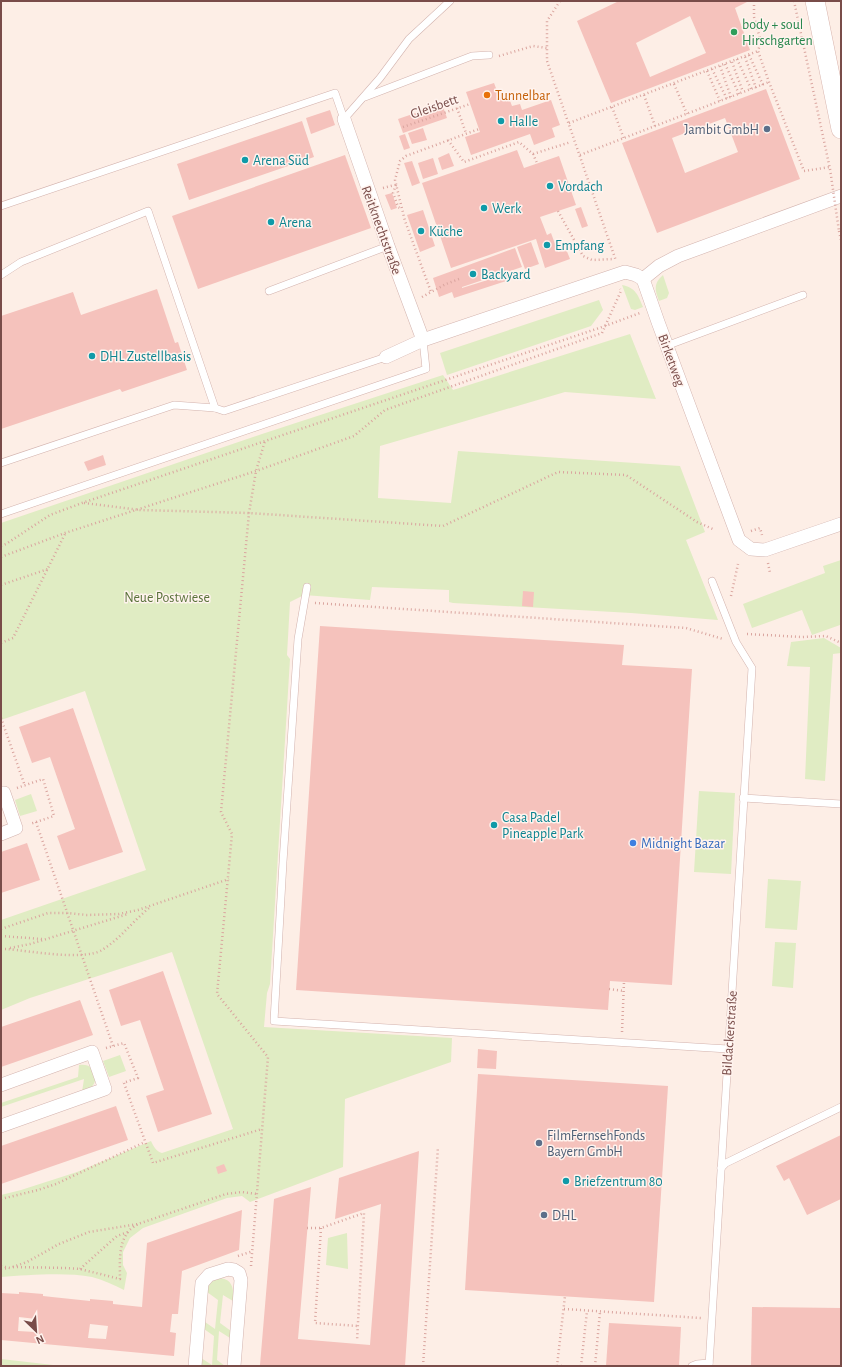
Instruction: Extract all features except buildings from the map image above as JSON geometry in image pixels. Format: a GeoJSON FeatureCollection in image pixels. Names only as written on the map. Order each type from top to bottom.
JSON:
{"type":"FeatureCollection","features":[{"type":"Feature","properties":{"kind":"main road"},"geometry":{"type":"LineString","coordinates":[[815,1],[841,129]]}},
{"type":"Feature","properties":{"kind":"street","name":"Reitknechtstraße"},"geometry":{"type":"LineString","coordinates":[[344,119],[388,246],[423,340]]}},
{"type":"Feature","properties":{"kind":"street"},"geometry":{"type":"LineString","coordinates":[[386,357],[423,340],[625,272],[644,279],[659,266],[678,256],[841,196]]}},
{"type":"Feature","properties":{"kind":"street","name":"Birketweg"},"geometry":{"type":"LineString","coordinates":[[644,279],[666,346],[739,540],[752,549],[765,550],[841,524]]}},
{"type":"Feature","properties":{"kind":"street"},"geometry":{"type":"LineString","coordinates":[[1,834],[16,828],[2,793]]}},
{"type":"Feature","properties":{"kind":"street"},"geometry":{"type":"LineString","coordinates":[[1,1085],[92,1052],[105,1089],[1,1126]]}},
{"type":"Feature","properties":{"kind":"street"},"geometry":{"type":"LineString","coordinates":[[195,1366],[202,1283],[209,1275],[228,1269],[239,1273],[241,1280],[234,1366]]}},
{"type":"Feature","properties":{"kind":"lane"},"geometry":{"type":"LineString","coordinates":[[1,206],[334,93],[344,119],[364,98],[409,39],[450,1]]}},
{"type":"Feature","properties":{"kind":"lane"},"geometry":{"type":"LineString","coordinates":[[364,98],[472,56],[489,55]]}},
{"type":"Feature","properties":{"kind":"lane"},"geometry":{"type":"LineString","coordinates":[[1,275],[21,262],[148,211],[215,408]]}},
{"type":"Feature","properties":{"kind":"lane"},"geometry":{"type":"LineString","coordinates":[[269,291],[388,246]]}},
{"type":"Feature","properties":{"kind":"lane"},"geometry":{"type":"LineString","coordinates":[[666,346],[803,296]]}},
{"type":"Feature","properties":{"kind":"lane"},"geometry":{"type":"LineString","coordinates":[[1,514],[230,437],[426,368],[423,340]]}},
{"type":"Feature","properties":{"kind":"lane"},"geometry":{"type":"LineString","coordinates":[[1,463],[174,405],[215,408],[224,411],[386,357]]}},
{"type":"Feature","properties":{"kind":"lane","name":"Bildackerstraße"},"geometry":{"type":"LineString","coordinates":[[709,1365],[752,668],[736,642],[712,581]]}},
{"type":"Feature","properties":{"kind":"lane"},"geometry":{"type":"LineString","coordinates":[[307,587],[298,639],[282,869],[274,1021],[728,1049]]}},
{"type":"Feature","properties":{"kind":"lane"},"geometry":{"type":"LineString","coordinates":[[743,798],[841,804]]}},
{"type":"Feature","properties":{"kind":"lane"},"geometry":{"type":"LineString","coordinates":[[721,1168],[726,1163],[841,1107]]}},
{"type":"Feature","properties":{"kind":"lane"},"geometry":{"type":"LineString","coordinates":[[692,1366],[697,1364],[709,1365]]}},
{"type":"Feature","properties":{"kind":"path"},"geometry":{"type":"LineString","coordinates":[[558,211],[583,256],[592,260],[616,259],[547,61],[547,21],[560,1]]}},
{"type":"Feature","properties":{"kind":"path"},"geometry":{"type":"LineString","coordinates":[[754,1],[754,17],[761,42],[758,51],[804,171],[830,168]]}},
{"type":"Feature","properties":{"kind":"path"},"geometry":{"type":"LineString","coordinates":[[794,1],[830,168],[841,240]]}},
{"type":"Feature","properties":{"kind":"path"},"geometry":{"type":"LineString","coordinates":[[489,55],[496,57],[532,46],[547,48]]}},
{"type":"Feature","properties":{"kind":"path"},"geometry":{"type":"LineString","coordinates":[[569,123],[758,51]]}},
{"type":"Feature","properties":{"kind":"path"},"geometry":{"type":"LineString","coordinates":[[749,55],[763,85]]}},
{"type":"Feature","properties":{"kind":"path"},"geometry":{"type":"LineString","coordinates":[[744,57],[756,88]]}},
{"type":"Feature","properties":{"kind":"path"},"geometry":{"type":"LineString","coordinates":[[737,59],[751,89]]}},
{"type":"Feature","properties":{"kind":"path"},"geometry":{"type":"LineString","coordinates":[[732,62],[743,92]]}},
{"type":"Feature","properties":{"kind":"path"},"geometry":{"type":"LineString","coordinates":[[725,64],[738,94]]}},
{"type":"Feature","properties":{"kind":"path"},"geometry":{"type":"LineString","coordinates":[[720,66],[729,98]]}},
{"type":"Feature","properties":{"kind":"path"},"geometry":{"type":"LineString","coordinates":[[712,69],[729,98]]}},
{"type":"Feature","properties":{"kind":"path"},"geometry":{"type":"LineString","coordinates":[[707,71],[720,101]]}},
{"type":"Feature","properties":{"kind":"path"},"geometry":{"type":"LineString","coordinates":[[580,156],[769,82]]}},
{"type":"Feature","properties":{"kind":"path"},"geometry":{"type":"LineString","coordinates":[[674,84],[687,114]]}},
{"type":"Feature","properties":{"kind":"path"},"geometry":{"type":"LineString","coordinates":[[644,95],[655,126]]}},
{"type":"Feature","properties":{"kind":"path","name":"Gleisbett"},"geometry":{"type":"LineString","coordinates":[[403,127],[470,104]]}},
{"type":"Feature","properties":{"kind":"path"},"geometry":{"type":"LineString","coordinates":[[612,107],[624,138]]}},
{"type":"Feature","properties":{"kind":"path"},"geometry":{"type":"LineString","coordinates":[[457,108],[466,133]]}},
{"type":"Feature","properties":{"kind":"path"},"geometry":{"type":"LineString","coordinates":[[459,279],[430,292],[405,221],[395,180],[400,161],[406,156],[479,128]]}},
{"type":"Feature","properties":{"kind":"path"},"geometry":{"type":"LineString","coordinates":[[472,131],[473,135]]}},
{"type":"Feature","properties":{"kind":"path"},"geometry":{"type":"LineString","coordinates":[[448,140],[464,162],[520,142],[533,154],[537,163]]}},
{"type":"Feature","properties":{"kind":"path"},"geometry":{"type":"LineString","coordinates":[[533,154],[571,142]]}},
{"type":"Feature","properties":{"kind":"path"},"geometry":{"type":"LineString","coordinates":[[396,185],[393,193],[398,207],[402,209]]}},
{"type":"Feature","properties":{"kind":"path"},"geometry":{"type":"LineString","coordinates":[[395,200],[400,198]]}},
{"type":"Feature","properties":{"kind":"path"},"geometry":{"type":"LineString","coordinates":[[1,557],[65,533],[140,510],[354,436],[385,410],[602,333],[621,291]]}},
{"type":"Feature","properties":{"kind":"path"},"geometry":{"type":"LineString","coordinates":[[1,546],[50,515],[82,503],[605,326],[653,308]]}},
{"type":"Feature","properties":{"kind":"path"},"geometry":{"type":"LineString","coordinates":[[1,1266],[10,1268],[27,1262],[59,1244],[89,1232],[138,1224],[226,1194],[242,1192],[257,1194],[268,1057],[217,994],[232,834],[221,812],[249,513],[256,471],[265,441]]}},
{"type":"Feature","properties":{"kind":"path"},"geometry":{"type":"LineString","coordinates":[[82,503],[140,510],[249,513],[443,526],[558,472],[626,475],[697,522],[715,530]]}},
{"type":"Feature","properties":{"kind":"path"},"geometry":{"type":"LineString","coordinates":[[1,643],[13,638],[65,533]]}},
{"type":"Feature","properties":{"kind":"path"},"geometry":{"type":"LineString","coordinates":[[734,602],[731,596],[738,564]]}},
{"type":"Feature","properties":{"kind":"path"},"geometry":{"type":"LineString","coordinates":[[1,585],[48,569]]}},
{"type":"Feature","properties":{"kind":"path"},"geometry":{"type":"LineString","coordinates":[[304,602],[686,628],[736,642],[746,634],[802,637],[826,636],[841,643]]}},
{"type":"Feature","properties":{"kind":"path"},"geometry":{"type":"LineString","coordinates":[[744,627],[746,634]]}},
{"type":"Feature","properties":{"kind":"path"},"geometry":{"type":"LineString","coordinates":[[1,718],[25,786]]}},
{"type":"Feature","properties":{"kind":"path"},"geometry":{"type":"LineString","coordinates":[[2,793],[43,779],[54,816],[16,828]]}},
{"type":"Feature","properties":{"kind":"path"},"geometry":{"type":"LineString","coordinates":[[36,822],[113,1046]]}},
{"type":"Feature","properties":{"kind":"path"},"geometry":{"type":"LineString","coordinates":[[1,929],[48,913],[87,915],[119,914],[138,910],[151,907],[229,878]]}},
{"type":"Feature","properties":{"kind":"path"},"geometry":{"type":"LineString","coordinates":[[1,949],[81,955],[94,954],[110,944],[136,918],[151,907]]}},
{"type":"Feature","properties":{"kind":"path"},"geometry":{"type":"LineString","coordinates":[[7,949],[30,944],[138,910]]}},
{"type":"Feature","properties":{"kind":"path"},"geometry":{"type":"LineString","coordinates":[[1,936],[45,939]]}},
{"type":"Feature","properties":{"kind":"path"},"geometry":{"type":"LineString","coordinates":[[622,1043],[624,982]]}},
{"type":"Feature","properties":{"kind":"path"},"geometry":{"type":"LineString","coordinates":[[609,989],[624,990]]}},
{"type":"Feature","properties":{"kind":"path"},"geometry":{"type":"LineString","coordinates":[[92,1052],[124,1043],[138,1078],[105,1089]]}},
{"type":"Feature","properties":{"kind":"path"},"geometry":{"type":"LineString","coordinates":[[124,1083],[153,1163],[262,1129]]}},
{"type":"Feature","properties":{"kind":"path"},"geometry":{"type":"LineString","coordinates":[[1,1199],[56,1184],[145,1142]]}},
{"type":"Feature","properties":{"kind":"path"},"geometry":{"type":"LineString","coordinates":[[423,1366],[438,1147]]}},
{"type":"Feature","properties":{"kind":"path"},"geometry":{"type":"LineString","coordinates":[[307,1228],[321,1228],[364,1213],[357,1340]]}},
{"type":"Feature","properties":{"kind":"path"},"geometry":{"type":"LineString","coordinates":[[80,1269],[117,1236],[128,1232],[138,1224]]}},
{"type":"Feature","properties":{"kind":"path"},"geometry":{"type":"LineString","coordinates":[[321,1228],[315,1323],[358,1326]]}},
{"type":"Feature","properties":{"kind":"path"},"geometry":{"type":"LineString","coordinates":[[1,1269],[80,1269],[120,1279],[120,1256],[123,1243],[128,1232]]}},
{"type":"Feature","properties":{"kind":"path"},"geometry":{"type":"LineString","coordinates":[[562,1366],[557,1366],[565,1296]]}},
{"type":"Feature","properties":{"kind":"path"},"geometry":{"type":"LineString","coordinates":[[564,1309],[712,1319]]}},
{"type":"Feature","properties":{"kind":"path"},"geometry":{"type":"LineString","coordinates":[[581,1366],[587,1311]]}},
{"type":"Feature","properties":{"kind":"path"},"geometry":{"type":"LineString","coordinates":[[595,1366],[600,1312]]}},
{"type":"Feature","properties":{"kind":"green space"},"geometry":{"type":"Polygon","coordinates":[[[663,275],[669,293],[667,298],[659,301],[656,284],[663,275]]]}},
{"type":"Feature","properties":{"kind":"green space"},"geometry":{"type":"Polygon","coordinates":[[[622,285],[627,286],[636,293],[643,307],[635,310],[631,309],[622,285]]]}},
{"type":"Feature","properties":{"kind":"green space"},"geometry":{"type":"Polygon","coordinates":[[[599,300],[603,310],[591,326],[447,375],[440,353],[599,300]]]}},
{"type":"Feature","properties":{"kind":"green space","name":"Neue Postwiese"},"geometry":{"type":"Polygon","coordinates":[[[630,334],[656,399],[565,392],[380,446],[378,498],[451,503],[458,451],[680,466],[705,532],[686,540],[718,620],[631,613],[453,603],[449,602],[449,590],[372,587],[370,600],[304,595],[290,602],[287,655],[290,659],[270,984],[267,993],[264,1027],[452,1038],[451,1062],[345,1099],[343,1167],[250,1202],[242,1196],[227,1198],[143,1228],[130,1238],[123,1252],[123,1265],[127,1273],[124,1290],[112,1284],[82,1275],[47,1274],[1,1277],[1,1195],[77,1172],[151,1141],[155,1148],[162,1153],[233,1129],[172,952],[30,998],[1,1010],[1,920],[146,870],[85,691],[1,720],[1,523],[262,434],[443,375],[453,390],[630,334]]]}},
{"type":"Feature","properties":{"kind":"green space"},"geometry":{"type":"Polygon","coordinates":[[[841,560],[841,626],[840,625],[812,635],[802,610],[752,628],[743,604],[825,573],[823,566],[841,560]]]}},
{"type":"Feature","properties":{"kind":"green space"},"geometry":{"type":"Polygon","coordinates":[[[824,638],[841,648],[841,653],[833,654],[825,781],[805,779],[810,667],[787,666],[791,642],[824,638]]]}},
{"type":"Feature","properties":{"kind":"green space"},"geometry":{"type":"Polygon","coordinates":[[[699,791],[735,793],[731,874],[694,872],[699,791]]]}},
{"type":"Feature","properties":{"kind":"green space"},"geometry":{"type":"Polygon","coordinates":[[[31,794],[37,811],[20,816],[15,800],[31,794]]]}},
{"type":"Feature","properties":{"kind":"green space"},"geometry":{"type":"Polygon","coordinates":[[[768,879],[801,881],[797,930],[765,928],[768,879]]]}},
{"type":"Feature","properties":{"kind":"green space"},"geometry":{"type":"Polygon","coordinates":[[[775,942],[796,943],[793,988],[772,986],[775,942]]]}},
{"type":"Feature","properties":{"kind":"green space"},"geometry":{"type":"Polygon","coordinates":[[[120,1055],[126,1071],[109,1077],[103,1061],[120,1055]]]}},
{"type":"Feature","properties":{"kind":"green space"},"geometry":{"type":"Polygon","coordinates":[[[79,1065],[86,1065],[90,1067],[96,1078],[93,1086],[87,1090],[82,1092],[84,1079],[1,1107],[1,1103],[78,1077],[79,1065]]]}},
{"type":"Feature","properties":{"kind":"green space"},"geometry":{"type":"Polygon","coordinates":[[[347,1233],[348,1269],[326,1265],[328,1238],[347,1233]]]}},
{"type":"Feature","properties":{"kind":"green space"},"geometry":{"type":"Polygon","coordinates":[[[219,1278],[227,1280],[232,1285],[233,1289],[233,1301],[223,1295],[220,1323],[231,1331],[230,1338],[219,1331],[217,1360],[225,1366],[201,1366],[201,1358],[212,1365],[214,1336],[204,1329],[205,1322],[215,1329],[218,1300],[207,1292],[207,1287],[214,1279],[219,1278]]]}},
{"type":"Feature","properties":{"kind":"green space"},"geometry":{"type":"Polygon","coordinates":[[[1,1359],[62,1366],[1,1365],[1,1359]]]}},
{"type":"Feature","properties":{"kind":"place","name":"body + soul Hirschgarten"},"geometry":{"type":"Point","coordinates":[734,32]}},
{"type":"Feature","properties":{"kind":"place","name":"Tunnelbar"},"geometry":{"type":"Point","coordinates":[487,95]}},
{"type":"Feature","properties":{"kind":"place","name":"Halle"},"geometry":{"type":"Point","coordinates":[501,121]}},
{"type":"Feature","properties":{"kind":"place","name":"Jambit GmbH"},"geometry":{"type":"Point","coordinates":[767,129]}},
{"type":"Feature","properties":{"kind":"place","name":"Arena Süd"},"geometry":{"type":"Point","coordinates":[245,160]}},
{"type":"Feature","properties":{"kind":"place","name":"Vordach"},"geometry":{"type":"Point","coordinates":[550,186]}},
{"type":"Feature","properties":{"kind":"place","name":"Werk"},"geometry":{"type":"Point","coordinates":[484,208]}},
{"type":"Feature","properties":{"kind":"place","name":"Arena"},"geometry":{"type":"Point","coordinates":[271,222]}},
{"type":"Feature","properties":{"kind":"place","name":"Küche"},"geometry":{"type":"Point","coordinates":[421,231]}},
{"type":"Feature","properties":{"kind":"place","name":"Empfang"},"geometry":{"type":"Point","coordinates":[547,245]}},
{"type":"Feature","properties":{"kind":"place","name":"Backyard"},"geometry":{"type":"Point","coordinates":[473,274]}},
{"type":"Feature","properties":{"kind":"place","name":"DHL Zustellbasis"},"geometry":{"type":"Point","coordinates":[92,356]}},
{"type":"Feature","properties":{"kind":"place","name":"Casa Padel Pineapple Park"},"geometry":{"type":"Point","coordinates":[494,825]}},
{"type":"Feature","properties":{"kind":"place","name":"Midnight Bazar"},"geometry":{"type":"Point","coordinates":[633,843]}},
{"type":"Feature","properties":{"kind":"place","name":"FilmFernsehFonds Bayern GmbH"},"geometry":{"type":"Point","coordinates":[539,1143]}},
{"type":"Feature","properties":{"kind":"place","name":"Briefzentrum 80"},"geometry":{"type":"Point","coordinates":[566,1181]}},
{"type":"Feature","properties":{"kind":"place","name":"DHL"},"geometry":{"type":"Point","coordinates":[544,1215]}}]}
